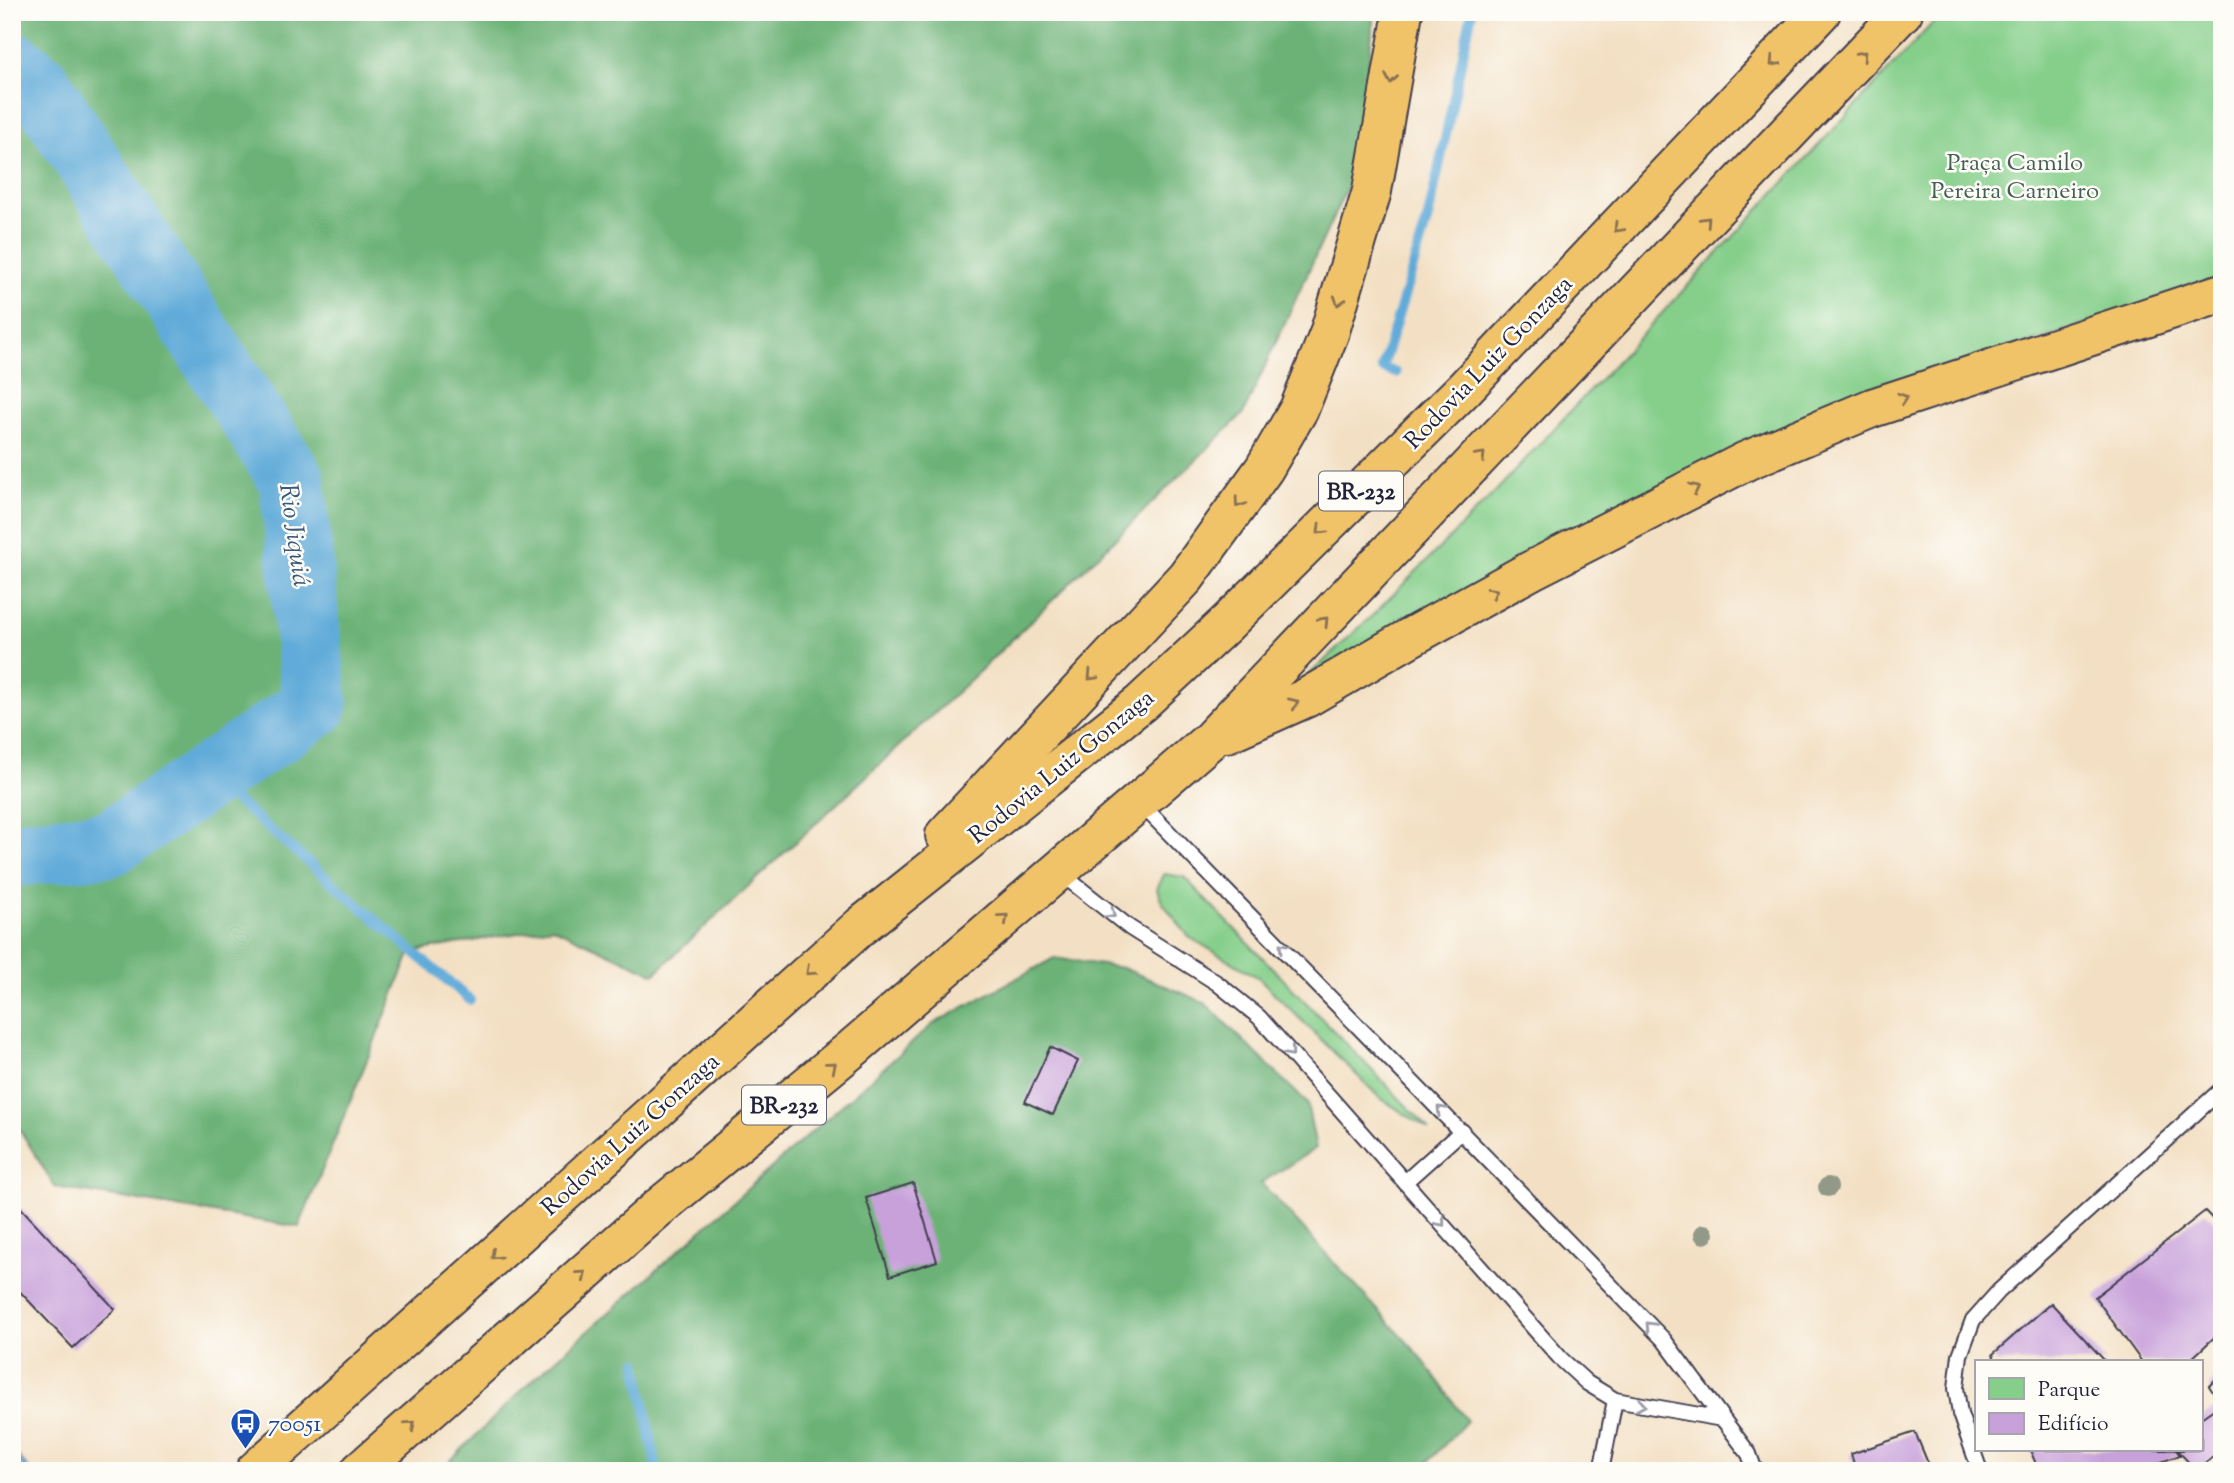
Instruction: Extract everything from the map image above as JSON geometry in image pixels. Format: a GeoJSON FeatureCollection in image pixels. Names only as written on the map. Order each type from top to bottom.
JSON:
{"type":"FeatureCollection","features":[{"type":"Feature","properties":{"kind":"highway"},"geometry":{"type":"LineString","coordinates":[[860,926],[1186,577],[1264,470],[1299,409],[1329,334],[1372,191],[1403,12]]}},
{"type":"Feature","properties":{"kind":"highway","name":"Rodovia Luiz Gonzaga"},"geometry":{"type":"LineString","coordinates":[[255,1471],[860,926],[1141,703],[1226,624],[1464,389],[1821,12]]}},
{"type":"Feature","properties":{"kind":"highway","name":"BR-232"},"geometry":{"type":"LineString","coordinates":[[360,1471],[657,1209],[853,1048],[1209,741],[1903,12]]}},
{"type":"Feature","properties":{"kind":"highway"},"geometry":{"type":"LineString","coordinates":[[1209,741],[1306,698],[1532,570],[1746,461],[1872,408],[2222,293]]}},
{"type":"Feature","properties":{"kind":"lane"},"geometry":{"type":"LineString","coordinates":[[1139,802],[1664,1340],[1749,1454],[1755,1471]]}},
{"type":"Feature","properties":{"kind":"lane"},"geometry":{"type":"LineString","coordinates":[[1058,871],[1130,928],[1217,983],[1259,1017],[1561,1359],[1587,1382],[1615,1400],[1722,1419]]}},
{"type":"Feature","properties":{"kind":"lane"},"geometry":{"type":"LineString","coordinates":[[1980,1471],[1959,1414],[1956,1388],[1960,1355],[1973,1320],[2010,1281],[2222,1089]]}},
{"type":"Feature","properties":{"kind":"lane"},"geometry":{"type":"LineString","coordinates":[[1405,1182],[1462,1131]]}},
{"type":"Feature","properties":{"kind":"lane"},"geometry":{"type":"LineString","coordinates":[[1601,1471],[1615,1400]]}},
{"type":"Feature","properties":{"kind":"green space"},"geometry":{"type":"Polygon","coordinates":[[[12,12],[1374,12],[1359,161],[1243,414],[984,667],[654,974],[552,927],[411,952],[299,1227],[55,1187],[12,1117],[12,12]]]}},
{"type":"Feature","properties":{"kind":"green space","name":"Praça Camilo Pereira Carneiro"},"geometry":{"type":"Polygon","coordinates":[[[1943,12],[2222,12],[2222,278],[1944,372],[1277,705],[1375,613],[1495,492],[1943,12]]]}},
{"type":"Feature","properties":{"kind":"green space"},"geometry":{"type":"Polygon","coordinates":[[[1164,874],[1184,877],[1430,1130],[1380,1098],[1259,978],[1189,937],[1162,902],[1157,889],[1164,874]]]}},
{"type":"Feature","properties":{"kind":"green space"},"geometry":{"type":"Polygon","coordinates":[[[1054,958],[1123,968],[1204,1002],[1307,1103],[1316,1148],[1261,1183],[1420,1356],[1467,1421],[1427,1463],[1433,1471],[440,1471],[525,1387],[933,1024],[1054,958]]]}},
{"type":"Feature","properties":{"kind":"water"},"geometry":{"type":"Polygon","coordinates":[[[12,1449],[30,1471],[12,1471],[12,1449]]]}},
{"type":"Feature","properties":{"kind":"building"},"geometry":{"type":"Polygon","coordinates":[[[1050,1047],[1078,1061],[1053,1115],[1025,1102],[1050,1047]]]}},
{"type":"Feature","properties":{"kind":"building"},"geometry":{"type":"Polygon","coordinates":[[[913,1183],[937,1261],[890,1276],[866,1198],[913,1183]]]}},
{"type":"Feature","properties":{"kind":"building"},"geometry":{"type":"Polygon","coordinates":[[[21,1208],[115,1309],[73,1348],[12,1283],[12,1215],[21,1208]]]}},
{"type":"Feature","properties":{"kind":"building"},"geometry":{"type":"Polygon","coordinates":[[[2205,1211],[2222,1229],[2222,1330],[2190,1360],[2141,1360],[2095,1297],[2205,1211]]]}},
{"type":"Feature","properties":{"kind":"building"},"geometry":{"type":"Polygon","coordinates":[[[2051,1303],[2104,1360],[1995,1360],[1993,1354],[2051,1303]]]}},
{"type":"Feature","properties":{"kind":"building"},"geometry":{"type":"Polygon","coordinates":[[[2222,1373],[2222,1449],[2197,1471],[2179,1452],[2202,1452],[2202,1417],[2221,1404],[2209,1386],[2222,1373]]]}},
{"type":"Feature","properties":{"kind":"building"},"geometry":{"type":"Polygon","coordinates":[[[1915,1432],[1930,1468],[1921,1471],[1856,1471],[1851,1454],[1915,1432]]]}},
{"type":"Feature","properties":{"kind":"building"},"geometry":{"type":"Polygon","coordinates":[[[2031,1452],[2178,1452],[2180,1455],[2137,1471],[2039,1471],[2031,1452]]]}},
{"type":"Feature","properties":{"kind":"waterway"},"geometry":{"type":"LineString","coordinates":[[1396,373],[1382,368],[1428,218],[1472,12]]}},
{"type":"Feature","properties":{"kind":"waterway","name":"Rio Jiquiá"},"geometry":{"type":"LineString","coordinates":[[12,63],[38,84],[292,480],[315,705],[109,844],[12,854]]}},
{"type":"Feature","properties":{"kind":"waterway"},"geometry":{"type":"LineString","coordinates":[[208,777],[470,1000]]}},
{"type":"Feature","properties":{"kind":"waterway"},"geometry":{"type":"LineString","coordinates":[[637,1362],[657,1471]]}},
{"type":"Feature","properties":{"kind":"place","name":"70051"},"geometry":{"type":"Point","coordinates":[245,1450]}}]}
